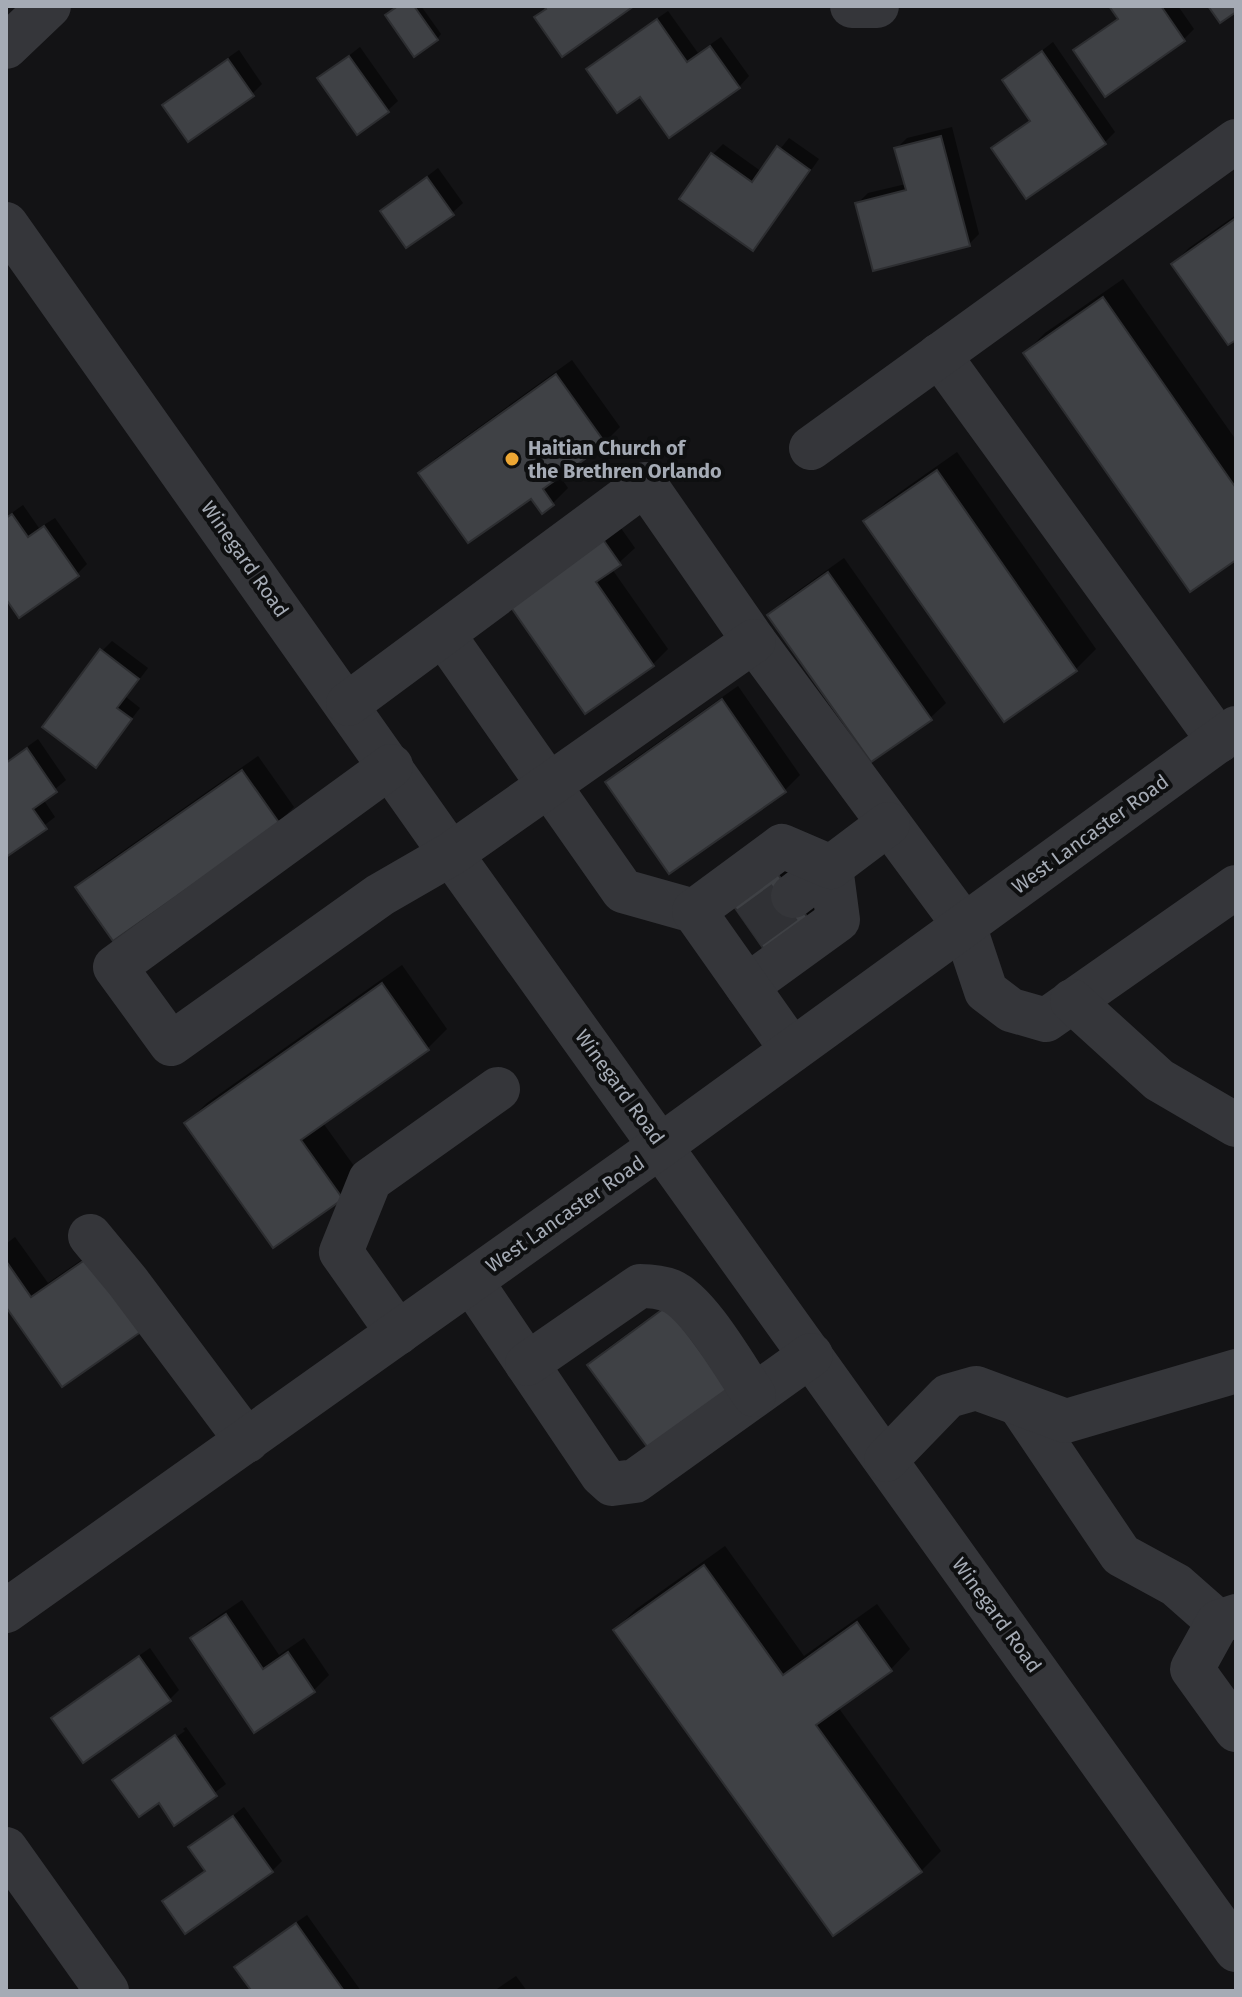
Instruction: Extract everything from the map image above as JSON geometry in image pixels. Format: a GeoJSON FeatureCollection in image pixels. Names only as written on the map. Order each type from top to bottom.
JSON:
{"type":"FeatureCollection","features":[{"type":"Feature","properties":{"kind":"street"},"geometry":{"type":"LineString","coordinates":[[6,47],[49,6]]}},
{"type":"Feature","properties":{"kind":"street"},"geometry":{"type":"LineString","coordinates":[[852,6],[877,6]]}},
{"type":"Feature","properties":{"kind":"street"},"geometry":{"type":"LineString","coordinates":[[811,448],[1236,141]]}},
{"type":"Feature","properties":{"kind":"street","name":"Winegard Road"},"geometry":{"type":"LineString","coordinates":[[6,224],[348,704],[451,854],[1232,1936]]}},
{"type":"Feature","properties":{"kind":"street"},"geometry":{"type":"LineString","coordinates":[[939,355],[1227,734]]}},
{"type":"Feature","properties":{"kind":"street"},"geometry":{"type":"LineString","coordinates":[[348,704],[645,484],[754,641],[964,925],[986,991],[1011,1010],[1046,1020],[1236,887]]}},
{"type":"Feature","properties":{"kind":"street"},"geometry":{"type":"LineString","coordinates":[[443,634],[623,891],[694,911],[735,939],[747,986],[792,1050]]}},
{"type":"Feature","properties":{"kind":"street"},"geometry":{"type":"LineString","coordinates":[[391,766],[115,967],[171,1044],[380,895],[451,854],[754,641]]}},
{"type":"Feature","properties":{"kind":"street","name":"West Lancaster Road"},"geometry":{"type":"LineString","coordinates":[[6,1611],[662,1145],[1227,734]]}},
{"type":"Feature","properties":{"kind":"street"},"geometry":{"type":"LineString","coordinates":[[793,896],[888,824]]}},
{"type":"Feature","properties":{"kind":"street"},"geometry":{"type":"LineString","coordinates":[[694,911],[782,846],[831,867]]}},
{"type":"Feature","properties":{"kind":"street"},"geometry":{"type":"LineString","coordinates":[[747,986],[838,920],[831,867]]}},
{"type":"Feature","properties":{"kind":"street"},"geometry":{"type":"LineString","coordinates":[[1072,1001],[1159,1080],[1236,1125]]}},
{"type":"Feature","properties":{"kind":"street"},"geometry":{"type":"LineString","coordinates":[[398,1333],[341,1252],[370,1180],[498,1089]]}},
{"type":"Feature","properties":{"kind":"street"},"geometry":{"type":"LineString","coordinates":[[90,1236],[247,1441]]}},
{"type":"Feature","properties":{"kind":"street"},"geometry":{"type":"LineString","coordinates":[[471,1281],[602,1475],[612,1484],[635,1481],[811,1355]]}},
{"type":"Feature","properties":{"kind":"street"},"geometry":{"type":"LineString","coordinates":[[527,1364],[640,1286],[653,1286],[684,1299],[701,1318],[754,1395]]}},
{"type":"Feature","properties":{"kind":"street"},"geometry":{"type":"LineString","coordinates":[[886,1460],[948,1396],[976,1388],[1066,1421],[1236,1371]]}},
{"type":"Feature","properties":{"kind":"street"},"geometry":{"type":"LineString","coordinates":[[1019,1404],[1121,1555],[1176,1585],[1227,1619],[1192,1669],[1233,1718]]}},
{"type":"Feature","properties":{"kind":"street"},"geometry":{"type":"LineString","coordinates":[[6,1849],[107,1991]]}},
{"type":"Feature","properties":{"kind":"building"},"geometry":{"type":"Polygon","coordinates":[[[398,6],[414,6],[438,40],[414,57],[385,15],[398,6]]]}},
{"type":"Feature","properties":{"kind":"building"},"geometry":{"type":"Polygon","coordinates":[[[544,6],[634,6],[562,57],[534,17],[546,9],[544,6]]]}},
{"type":"Feature","properties":{"kind":"building"},"geometry":{"type":"Polygon","coordinates":[[[1109,6],[1161,6],[1185,41],[1105,97],[1073,50],[1118,19],[1109,6]]]}},
{"type":"Feature","properties":{"kind":"building"},"geometry":{"type":"Polygon","coordinates":[[[1208,6],[1236,6],[1236,12],[1220,23],[1208,6]]]}},
{"type":"Feature","properties":{"kind":"building"},"geometry":{"type":"Polygon","coordinates":[[[657,19],[687,62],[710,46],[740,88],[669,138],[640,97],[617,113],[586,69],[657,19]]]}},
{"type":"Feature","properties":{"kind":"building"},"geometry":{"type":"Polygon","coordinates":[[[1042,51],[1106,144],[1026,199],[991,148],[1030,121],[1002,80],[1042,51]]]}},
{"type":"Feature","properties":{"kind":"building"},"geometry":{"type":"Polygon","coordinates":[[[349,56],[389,112],[357,135],[317,78],[349,56]]]}},
{"type":"Feature","properties":{"kind":"building"},"geometry":{"type":"Polygon","coordinates":[[[228,59],[254,96],[188,142],[162,105],[228,59]]]}},
{"type":"Feature","properties":{"kind":"building"},"geometry":{"type":"Polygon","coordinates":[[[941,136],[970,246],[873,271],[855,203],[906,190],[894,148],[941,136]]]}},
{"type":"Feature","properties":{"kind":"building"},"geometry":{"type":"Polygon","coordinates":[[[777,146],[810,170],[753,251],[679,199],[711,153],[752,182],[777,146]]]}},
{"type":"Feature","properties":{"kind":"building"},"geometry":{"type":"Polygon","coordinates":[[[427,177],[454,215],[406,248],[380,211],[427,177]]]}},
{"type":"Feature","properties":{"kind":"building"},"geometry":{"type":"Polygon","coordinates":[[[1236,218],[1236,340],[1228,345],[1171,264],[1236,218]]]}},
{"type":"Feature","properties":{"kind":"building"},"geometry":{"type":"Polygon","coordinates":[[[1103,297],[1236,488],[1236,560],[1190,592],[1023,353],[1103,297]]]}},
{"type":"Feature","properties":{"kind":"building","name":"Haitian Church of the Brethren Orlando"},"geometry":{"type":"Polygon","coordinates":[[[556,374],[606,444],[543,489],[554,505],[542,514],[531,499],[468,543],[418,473],[556,374]]]}},
{"type":"Feature","properties":{"kind":"building"},"geometry":{"type":"Polygon","coordinates":[[[937,470],[1077,671],[1004,722],[863,521],[937,470]]]}},
{"type":"Feature","properties":{"kind":"building"},"geometry":{"type":"Polygon","coordinates":[[[12,514],[28,537],[44,526],[79,576],[19,618],[6,599],[6,518],[12,514]]]}},
{"type":"Feature","properties":{"kind":"building"},"geometry":{"type":"Polygon","coordinates":[[[602,538],[621,565],[596,582],[654,666],[585,714],[508,603],[602,538]]]}},
{"type":"Feature","properties":{"kind":"building"},"geometry":{"type":"Polygon","coordinates":[[[828,572],[932,720],[871,762],[767,615],[828,572]]]}},
{"type":"Feature","properties":{"kind":"building"},"geometry":{"type":"Polygon","coordinates":[[[100,649],[139,679],[117,708],[132,719],[96,768],[42,727],[100,649]]]}},
{"type":"Feature","properties":{"kind":"building"},"geometry":{"type":"Polygon","coordinates":[[[722,699],[786,792],[669,874],[605,782],[722,699]]]}},
{"type":"Feature","properties":{"kind":"building"},"geometry":{"type":"Polygon","coordinates":[[[27,748],[57,792],[33,809],[47,829],[6,857],[6,763],[27,748]]]}},
{"type":"Feature","properties":{"kind":"building"},"geometry":{"type":"Polygon","coordinates":[[[242,770],[280,824],[113,941],[75,887],[242,770]]]}},
{"type":"Feature","properties":{"kind":"building"},"geometry":{"type":"Polygon","coordinates":[[[771,864],[814,927],[770,958],[726,895],[771,864]]]}},
{"type":"Feature","properties":{"kind":"building"},"geometry":{"type":"Polygon","coordinates":[[[382,983],[429,1050],[301,1140],[343,1199],[273,1248],[184,1123],[382,983]]]}},
{"type":"Feature","properties":{"kind":"building"},"geometry":{"type":"Polygon","coordinates":[[[89,1257],[142,1331],[62,1387],[6,1307],[6,1261],[31,1297],[89,1257]]]}},
{"type":"Feature","properties":{"kind":"building"},"geometry":{"type":"Polygon","coordinates":[[[667,1306],[731,1393],[651,1452],[587,1365],[667,1306]]]}},
{"type":"Feature","properties":{"kind":"building"},"geometry":{"type":"Polygon","coordinates":[[[704,1565],[783,1675],[857,1622],[892,1671],[816,1725],[922,1872],[833,1936],[613,1630],[704,1565]]]}},
{"type":"Feature","properties":{"kind":"building"},"geometry":{"type":"Polygon","coordinates":[[[226,1614],[263,1669],[288,1652],[315,1692],[254,1733],[190,1638],[226,1614]]]}},
{"type":"Feature","properties":{"kind":"building"},"geometry":{"type":"Polygon","coordinates":[[[139,1656],[171,1701],[83,1763],[51,1718],[139,1656]]]}},
{"type":"Feature","properties":{"kind":"building"},"geometry":{"type":"Polygon","coordinates":[[[175,1735],[217,1796],[174,1826],[159,1803],[139,1817],[112,1780],[175,1735]]]}},
{"type":"Feature","properties":{"kind":"building"},"geometry":{"type":"Polygon","coordinates":[[[233,1816],[273,1872],[185,1934],[162,1901],[205,1871],[188,1847],[233,1816]]]}},
{"type":"Feature","properties":{"kind":"building"},"geometry":{"type":"Polygon","coordinates":[[[296,1923],[344,1991],[248,1991],[250,1989],[234,1967],[296,1923]]]}},
{"type":"Feature","properties":{"kind":"tunnel"},"geometry":{"type":"LineString","coordinates":[[749,928],[793,896]]}},
{"type":"Feature","properties":{"kind":"place","name":"Haitian Church of the Brethren Orlando"},"geometry":{"type":"Point","coordinates":[512,459]}}]}
